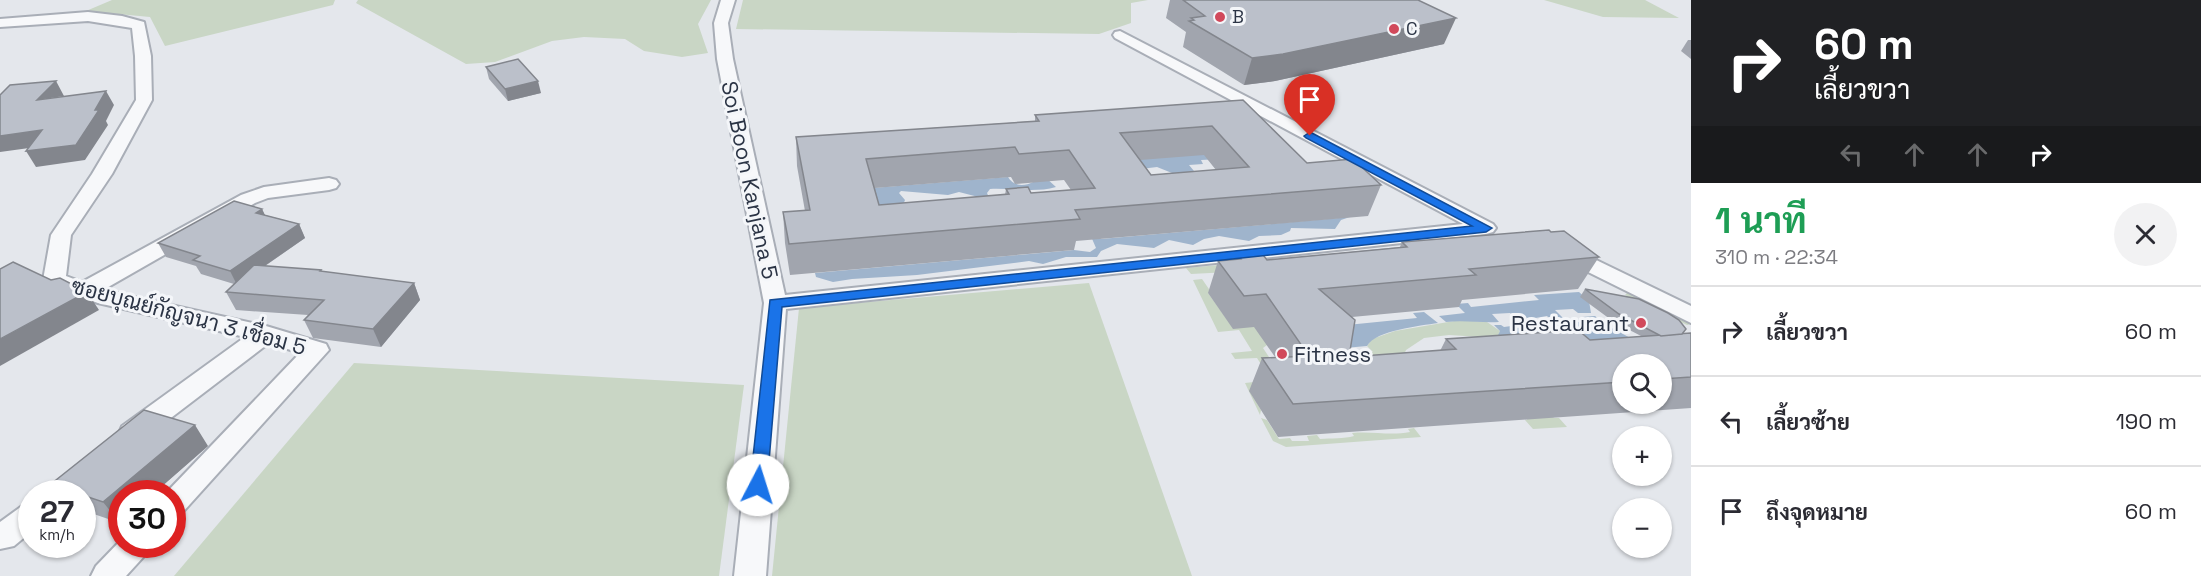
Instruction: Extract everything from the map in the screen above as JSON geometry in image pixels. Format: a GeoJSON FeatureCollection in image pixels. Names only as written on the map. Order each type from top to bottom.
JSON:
{"type":"FeatureCollection","features":[{"type":"Feature","properties":{"kind":"street","name":"Soi Boon Kanjana 5"},"geometry":{"type":"LineString","coordinates":[[728,0],[720,23],[725,59],[775,303],[750,576]]}},
{"type":"Feature","properties":{"kind":"street","name":"ซอยบุณย์กัญจนา 3 เชื่อม 5"},"geometry":{"type":"LineString","coordinates":[[0,22],[117,17],[139,24],[143,56],[144,100],[102,174],[61,235],[54,280],[98,296],[266,334],[317,350],[186,490]]}},
{"type":"Feature","properties":{"kind":"street"},"geometry":{"type":"LineString","coordinates":[[775,303],[1486,228],[1120,35]]}},
{"type":"Feature","properties":{"kind":"street"},"geometry":{"type":"LineString","coordinates":[[84,291],[248,199],[264,193],[329,184]]}},
{"type":"Feature","properties":{"kind":"street"},"geometry":{"type":"LineString","coordinates":[[1590,264],[1691,315]]}},
{"type":"Feature","properties":{"kind":"street"},"geometry":{"type":"LineString","coordinates":[[115,446],[160,410],[266,334]]}},
{"type":"Feature","properties":{"kind":"street"},"geometry":{"type":"LineString","coordinates":[[3,537],[18,525]]}},
{"type":"Feature","properties":{"kind":"street"},"geometry":{"type":"LineString","coordinates":[[107,576],[123,558]]}},
{"type":"Feature","properties":{"kind":"green space"},"geometry":{"type":"Polygon","coordinates":[[[112,0],[335,0],[333,5],[165,46],[150,17],[86,11],[112,0]]]}},
{"type":"Feature","properties":{"kind":"green space"},"geometry":{"type":"Polygon","coordinates":[[[358,0],[711,0],[698,24],[708,53],[682,57],[644,51],[625,39],[584,37],[552,41],[495,62],[466,64],[356,3],[358,0]]]}},
{"type":"Feature","properties":{"kind":"green space"},"geometry":{"type":"Polygon","coordinates":[[[743,0],[1148,0],[1131,3],[1131,23],[1099,34],[736,29],[743,0]]]}},
{"type":"Feature","properties":{"kind":"green space"},"geometry":{"type":"Polygon","coordinates":[[[1544,0],[1645,0],[1679,18],[1603,17],[1544,0]]]}},
{"type":"Feature","properties":{"kind":"green space"},"geometry":{"type":"Polygon","coordinates":[[[1524,238],[1691,320],[1691,324],[1687,325],[1625,295],[1628,292],[1552,255],[1191,274],[1186,268],[1524,238]]]}},
{"type":"Feature","properties":{"kind":"green space"},"geometry":{"type":"Polygon","coordinates":[[[1202,279],[1211,292],[1208,293],[1233,328],[1290,323],[1296,325],[1305,337],[1273,339],[1276,345],[1267,345],[1263,348],[1273,363],[1290,364],[1294,370],[1317,368],[1333,390],[1322,390],[1320,387],[1292,389],[1288,390],[1289,393],[1279,393],[1274,386],[1258,388],[1259,390],[1250,392],[1261,410],[1260,415],[1245,383],[1271,380],[1257,358],[1235,359],[1231,353],[1252,351],[1239,330],[1218,332],[1193,280],[1202,279]]]}},
{"type":"Feature","properties":{"kind":"green space"},"geometry":{"type":"Polygon","coordinates":[[[1089,283],[1192,576],[772,576],[799,308],[1089,283]]]}},
{"type":"Feature","properties":{"kind":"green space"},"geometry":{"type":"Polygon","coordinates":[[[1460,320],[1487,322],[1500,331],[1497,338],[1449,335],[1424,338],[1406,350],[1402,360],[1376,359],[1367,346],[1372,339],[1395,331],[1460,320]]]}},
{"type":"Feature","properties":{"kind":"green space"},"geometry":{"type":"Polygon","coordinates":[[[354,363],[744,385],[719,576],[174,576],[354,363]]]}},
{"type":"Feature","properties":{"kind":"green space"},"geometry":{"type":"Polygon","coordinates":[[[1534,397],[1554,418],[1559,418],[1567,427],[1533,429],[1525,420],[1527,420],[1534,397]]]}},
{"type":"Feature","properties":{"kind":"green space"},"geometry":{"type":"Polygon","coordinates":[[[1261,418],[1267,420],[1279,439],[1290,438],[1292,441],[1309,441],[1307,436],[1317,435],[1320,439],[1354,436],[1352,433],[1403,433],[1410,432],[1408,429],[1414,428],[1421,437],[1286,447],[1273,441],[1261,418]]]}},
{"type":"Feature","properties":{"kind":"water"},"geometry":{"type":"Polygon","coordinates":[[[1188,145],[1220,159],[1201,160],[1203,164],[1189,165],[1204,183],[1174,177],[1172,173],[1157,167],[1053,180],[1188,145]]]}},
{"type":"Feature","properties":{"kind":"water"},"geometry":{"type":"Polygon","coordinates":[[[1008,177],[1016,184],[1022,185],[1030,184],[1032,180],[1046,178],[1056,187],[1032,190],[990,189],[987,193],[990,200],[959,192],[948,195],[901,191],[899,193],[905,200],[903,205],[875,219],[873,188],[1008,177]]]}},
{"type":"Feature","properties":{"kind":"water"},"geometry":{"type":"Polygon","coordinates":[[[1350,217],[1341,220],[1335,229],[1291,228],[1290,231],[1281,235],[1259,236],[1249,241],[1219,236],[1204,239],[1193,245],[1169,240],[1154,248],[1117,244],[1101,251],[1097,257],[1066,257],[1043,264],[1029,261],[917,275],[833,282],[816,277],[815,273],[1074,250],[1090,252],[1096,248],[1090,234],[1094,227],[1101,239],[1350,217]]]}},
{"type":"Feature","properties":{"kind":"water"},"geometry":{"type":"Polygon","coordinates":[[[1579,292],[1589,301],[1591,313],[1578,313],[1573,309],[1555,310],[1563,318],[1550,319],[1547,316],[1518,321],[1510,313],[1492,314],[1499,322],[1446,322],[1439,316],[1465,313],[1456,304],[1468,303],[1471,307],[1539,300],[1534,295],[1579,292]]]}},
{"type":"Feature","properties":{"kind":"water"},"geometry":{"type":"Polygon","coordinates":[[[1424,312],[1438,323],[1389,332],[1379,336],[1367,346],[1344,348],[1347,325],[1417,318],[1413,313],[1424,312]]]}},
{"type":"Feature","properties":{"kind":"water"},"geometry":{"type":"Polygon","coordinates":[[[1595,316],[1606,325],[1638,342],[1497,337],[1500,331],[1494,325],[1504,327],[1534,323],[1542,331],[1561,330],[1553,322],[1586,322],[1582,317],[1595,316]]]}},
{"type":"Feature","properties":{"kind":"building"},"geometry":{"type":"Polygon","coordinates":[[[1183,0],[1418,0],[1456,18],[1283,54],[1252,58],[1189,21],[1194,20],[1191,18],[1205,16],[1183,0]]]}},
{"type":"Feature","properties":{"kind":"building"},"geometry":{"type":"Polygon","coordinates":[[[518,59],[538,81],[505,89],[486,67],[518,59]]]}},
{"type":"Feature","properties":{"kind":"building"},"geometry":{"type":"Polygon","coordinates":[[[56,81],[37,100],[106,91],[95,110],[99,110],[76,145],[26,151],[42,130],[0,136],[0,95],[10,85],[56,81]]]}},
{"type":"Feature","properties":{"kind":"building"},"geometry":{"type":"Polygon","coordinates":[[[1243,100],[1307,163],[1353,159],[1381,185],[1075,210],[1080,219],[789,244],[783,212],[810,210],[796,137],[1039,121],[1035,115],[1243,100]],[[1212,126],[1120,133],[1151,175],[1249,167],[1212,126]],[[1015,147],[866,159],[879,205],[1009,194],[1006,189],[1028,187],[1031,193],[1095,188],[1069,150],[1019,154],[1015,147]]]}},
{"type":"Feature","properties":{"kind":"building"},"geometry":{"type":"Polygon","coordinates":[[[234,201],[262,209],[256,213],[299,224],[230,271],[193,260],[200,256],[158,243],[234,201]]]}},
{"type":"Feature","properties":{"kind":"building"},"geometry":{"type":"Polygon","coordinates":[[[1549,230],[1551,232],[1564,231],[1599,257],[1469,269],[1476,275],[1319,289],[1355,320],[1349,357],[1456,349],[1446,339],[1578,330],[1590,340],[1691,333],[1691,377],[1672,378],[1672,354],[1612,354],[1612,383],[1293,404],[1262,358],[1309,356],[1266,294],[1244,296],[1218,261],[1241,259],[1236,253],[1260,251],[1267,260],[1407,247],[1402,242],[1549,230]]]}},
{"type":"Feature","properties":{"kind":"building"},"geometry":{"type":"Polygon","coordinates":[[[13,262],[51,280],[60,278],[87,292],[0,339],[0,269],[13,262]]]}},
{"type":"Feature","properties":{"kind":"building"},"geometry":{"type":"Polygon","coordinates":[[[254,265],[321,270],[414,283],[373,329],[304,320],[324,300],[226,292],[254,265]]]}},
{"type":"Feature","properties":{"kind":"building"},"geometry":{"type":"Polygon","coordinates":[[[1585,289],[1639,299],[1679,320],[1686,329],[1682,334],[1661,336],[1619,314],[1585,289]]]}},
{"type":"Feature","properties":{"kind":"building"},"geometry":{"type":"Polygon","coordinates":[[[144,410],[195,425],[129,480],[108,480],[108,498],[103,502],[96,500],[96,480],[56,480],[144,410]]]}},
{"type":"Feature","properties":{"kind":"place","name":"B"},"geometry":{"type":"Point","coordinates":[1220,17]}},
{"type":"Feature","properties":{"kind":"place","name":"C"},"geometry":{"type":"Point","coordinates":[1394,29]}},
{"type":"Feature","properties":{"kind":"place","name":"Restaurant"},"geometry":{"type":"Point","coordinates":[1641,323]}},
{"type":"Feature","properties":{"kind":"place","name":"Fitness"},"geometry":{"type":"Point","coordinates":[1282,354]}},
{"type":"Feature","properties":{"kind":"route"},"geometry":{"type":"LineString","coordinates":[[758,485],[775,303],[1486,228],[1310,136]]}}]}
